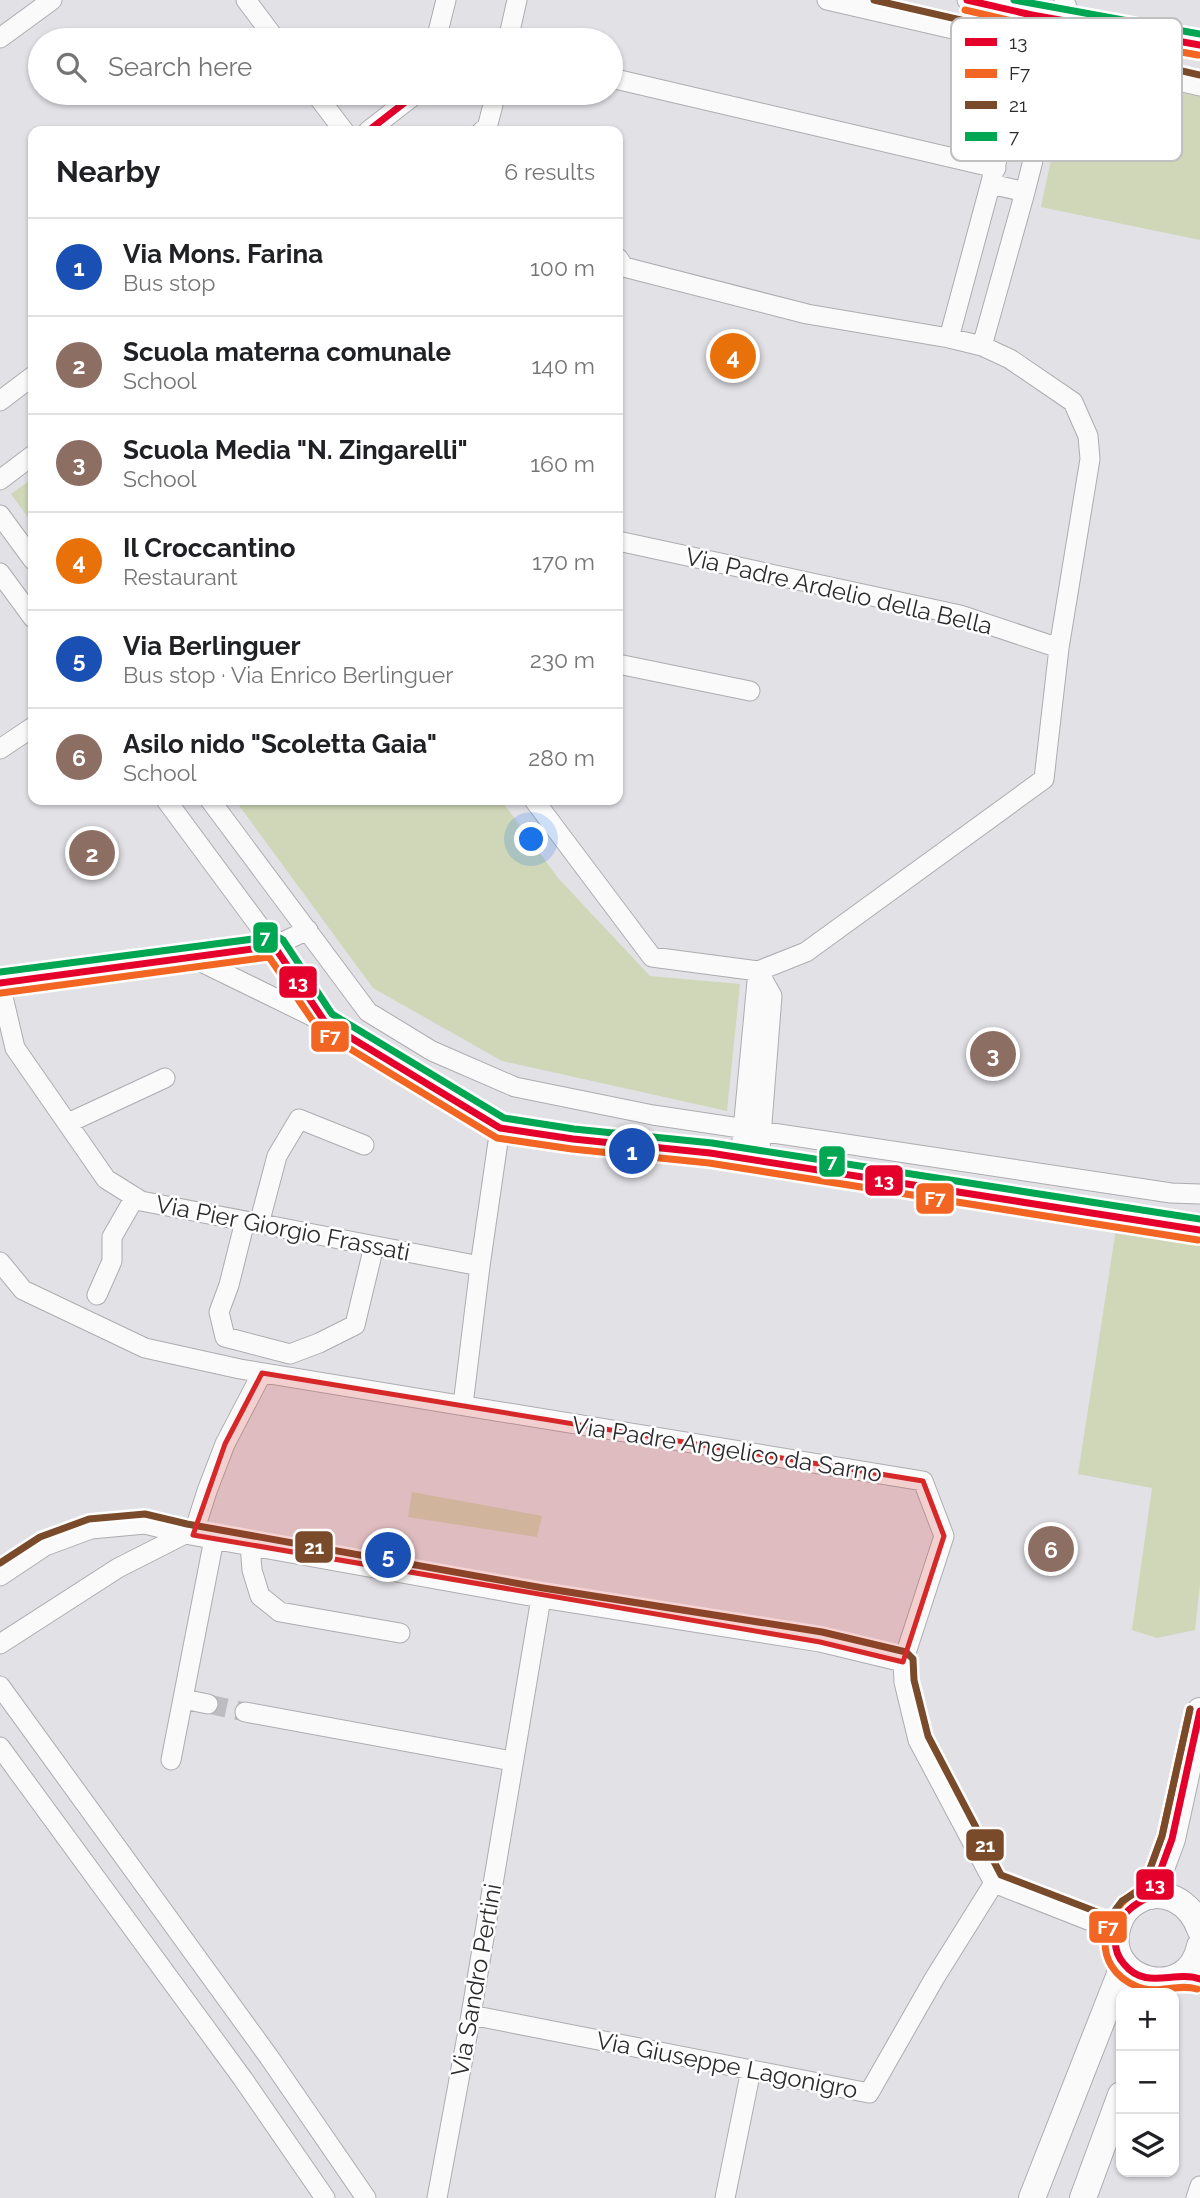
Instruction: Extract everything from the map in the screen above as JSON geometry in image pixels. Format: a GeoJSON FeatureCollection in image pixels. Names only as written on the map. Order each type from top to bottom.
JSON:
{"type":"FeatureCollection","features":[{"type":"Feature","properties":{"kind":"street"},"geometry":{"type":"LineString","coordinates":[[0,37],[52,0]]}},
{"type":"Feature","properties":{"kind":"street"},"geometry":{"type":"LineString","coordinates":[[246,0],[267,28]]}},
{"type":"Feature","properties":{"kind":"street"},"geometry":{"type":"LineString","coordinates":[[439,28],[446,0]]}},
{"type":"Feature","properties":{"kind":"street"},"geometry":{"type":"LineString","coordinates":[[511,28],[517,0]]}},
{"type":"Feature","properties":{"kind":"street"},"geometry":{"type":"LineString","coordinates":[[827,0],[951,29]]}},
{"type":"Feature","properties":{"kind":"street"},"geometry":{"type":"LineString","coordinates":[[967,0],[1052,18]]}},
{"type":"Feature","properties":{"kind":"street"},"geometry":{"type":"LineString","coordinates":[[1064,0],[1071,18]]}},
{"type":"Feature","properties":{"kind":"street"},"geometry":{"type":"LineString","coordinates":[[1024,18],[1025,13]]}},
{"type":"Feature","properties":{"kind":"street"},"geometry":{"type":"LineString","coordinates":[[1182,42],[1200,45]]}},
{"type":"Feature","properties":{"kind":"street"},"geometry":{"type":"LineString","coordinates":[[623,81],[994,176],[1025,192]]}},
{"type":"Feature","properties":{"kind":"street"},"geometry":{"type":"LineString","coordinates":[[1182,82],[1200,86]]}},
{"type":"Feature","properties":{"kind":"street"},"geometry":{"type":"LineString","coordinates":[[324,105],[340,126]]}},
{"type":"Feature","properties":{"kind":"street"},"geometry":{"type":"LineString","coordinates":[[374,126],[402,105]]}},
{"type":"Feature","properties":{"kind":"street"},"geometry":{"type":"LineString","coordinates":[[488,126],[493,105]]}},
{"type":"Feature","properties":{"kind":"street"},"geometry":{"type":"LineString","coordinates":[[949,338],[998,161]]}},
{"type":"Feature","properties":{"kind":"street"},"geometry":{"type":"LineString","coordinates":[[982,346],[1033,161]]}},
{"type":"Feature","properties":{"kind":"street"},"geometry":{"type":"LineString","coordinates":[[538,805],[652,957],[758,971],[806,951],[1044,779],[1059,648],[1090,459],[1088,436],[1073,402],[1010,359],[982,346],[807,314],[623,266]]}},
{"type":"Feature","properties":{"kind":"street"},"geometry":{"type":"LineString","coordinates":[[0,401],[28,380]]}},
{"type":"Feature","properties":{"kind":"street"},"geometry":{"type":"LineString","coordinates":[[0,480],[28,459]]}},
{"type":"Feature","properties":{"kind":"street"},"geometry":{"type":"LineString","coordinates":[[0,515],[28,553]]}},
{"type":"Feature","properties":{"kind":"street","name":"Via Padre Ardelio della Bella"},"geometry":{"type":"LineString","coordinates":[[623,542],[960,615],[1059,648]]}},
{"type":"Feature","properties":{"kind":"street"},"geometry":{"type":"LineString","coordinates":[[0,573],[28,611]]}},
{"type":"Feature","properties":{"kind":"street"},"geometry":{"type":"LineString","coordinates":[[623,665],[750,691]]}},
{"type":"Feature","properties":{"kind":"street"},"geometry":{"type":"LineString","coordinates":[[0,749],[28,730]]}},
{"type":"Feature","properties":{"kind":"street"},"geometry":{"type":"LineString","coordinates":[[170,805],[274,946],[325,1022]]}},
{"type":"Feature","properties":{"kind":"street"},"geometry":{"type":"LineString","coordinates":[[214,805],[368,1012],[432,1051],[515,1087],[653,1115],[1171,1193],[1200,1194]]}},
{"type":"Feature","properties":{"kind":"street"},"geometry":{"type":"LineString","coordinates":[[0,984],[274,946],[308,930]]}},
{"type":"Feature","properties":{"kind":"street"},"geometry":{"type":"LineString","coordinates":[[191,957],[325,1022],[500,1128],[749,1159],[1200,1230]]}},
{"type":"Feature","properties":{"kind":"street"},"geometry":{"type":"LineString","coordinates":[[749,1159],[772,996],[758,971]]}},
{"type":"Feature","properties":{"kind":"street","name":"Via Pier Giorgio Frassati"},"geometry":{"type":"LineString","coordinates":[[0,984],[15,1048],[106,1179],[141,1201],[480,1266]]}},
{"type":"Feature","properties":{"kind":"street"},"geometry":{"type":"LineString","coordinates":[[68,1124],[165,1078]]}},
{"type":"Feature","properties":{"kind":"street"},"geometry":{"type":"LineString","coordinates":[[364,1145],[299,1119],[277,1156],[219,1312],[225,1337],[290,1354],[355,1325],[374,1246]]}},
{"type":"Feature","properties":{"kind":"street"},"geometry":{"type":"LineString","coordinates":[[463,1405],[500,1128]]}},
{"type":"Feature","properties":{"kind":"street"},"geometry":{"type":"LineString","coordinates":[[97,1295],[112,1261],[112,1237],[135,1197]]}},
{"type":"Feature","properties":{"kind":"street","name":"Via Padre Angelico da Sarno"},"geometry":{"type":"LineString","coordinates":[[0,1262],[23,1290],[145,1348],[262,1373],[923,1481],[944,1536],[903,1662],[904,1682],[918,1740],[994,1883]]}},
{"type":"Feature","properties":{"kind":"street"},"geometry":{"type":"LineString","coordinates":[[0,1644],[118,1568],[189,1534],[225,1444],[262,1373]]}},
{"type":"Feature","properties":{"kind":"street"},"geometry":{"type":"LineString","coordinates":[[0,1576],[44,1546],[91,1529],[145,1524],[541,1598],[820,1642],[903,1662]]}},
{"type":"Feature","properties":{"kind":"street"},"geometry":{"type":"LineString","coordinates":[[171,1760],[214,1539]]}},
{"type":"Feature","properties":{"kind":"street"},"geometry":{"type":"LineString","coordinates":[[250,1545],[252,1570],[260,1596],[279,1612],[400,1633]]}},
{"type":"Feature","properties":{"kind":"street","name":"Via Sandro Pertini"},"geometry":{"type":"LineString","coordinates":[[437,2198],[471,2015],[541,1598]]}},
{"type":"Feature","properties":{"kind":"street"},"geometry":{"type":"LineString","coordinates":[[0,1686],[269,2057],[366,2198]]}},
{"type":"Feature","properties":{"kind":"street"},"geometry":{"type":"LineString","coordinates":[[183,1699],[208,1704]]}},
{"type":"Feature","properties":{"kind":"street"},"geometry":{"type":"LineString","coordinates":[[1151,1896],[1172,1839],[1200,1711]]}},
{"type":"Feature","properties":{"kind":"street"},"geometry":{"type":"LineString","coordinates":[[245,1712],[512,1761]]}},
{"type":"Feature","properties":{"kind":"street"},"geometry":{"type":"LineString","coordinates":[[0,1747],[228,2058],[325,2198]]}},
{"type":"Feature","properties":{"kind":"street"},"geometry":{"type":"LineString","coordinates":[[994,1883],[1116,1931]]}},
{"type":"Feature","properties":{"kind":"street","name":"Via Giuseppe Lagonigro"},"geometry":{"type":"LineString","coordinates":[[471,2015],[869,2093],[934,1979],[994,1883]]}},
{"type":"Feature","properties":{"kind":"street"},"geometry":{"type":"LineString","coordinates":[[1163,1895],[1175,1899],[1198,1931],[1192,1965],[1176,1982],[1140,1977],[1124,1964],[1115,1943],[1120,1918],[1138,1900],[1151,1896],[1163,1895]]}},
{"type":"Feature","properties":{"kind":"street"},"geometry":{"type":"LineString","coordinates":[[1032,2198],[1124,1964]]}},
{"type":"Feature","properties":{"kind":"street"},"geometry":{"type":"LineString","coordinates":[[725,2198],[751,2070]]}},
{"type":"Feature","properties":{"kind":"street"},"geometry":{"type":"LineString","coordinates":[[1083,2198],[1116,2109]]}},
{"type":"Feature","properties":{"kind":"street"},"geometry":{"type":"LineString","coordinates":[[1196,2198],[1200,2186]]}},
{"type":"Feature","properties":{"kind":"highlighted area"},"geometry":{"type":"Polygon","coordinates":[[[262,1373],[923,1481],[944,1536],[903,1662],[820,1642],[193,1535],[225,1444],[262,1373]]]}},
{"type":"Feature","properties":{"kind":"green space"},"geometry":{"type":"Polygon","coordinates":[[[1182,93],[1200,97],[1200,240],[1041,207],[1051,161],[1182,161],[1182,93]]]}},
{"type":"Feature","properties":{"kind":"green space"},"geometry":{"type":"Polygon","coordinates":[[[28,482],[28,517],[11,494],[28,482]]]}},
{"type":"Feature","properties":{"kind":"green space"},"geometry":{"type":"Polygon","coordinates":[[[239,805],[505,805],[558,878],[650,976],[740,984],[727,1111],[502,1061],[373,988],[239,805]]]}},
{"type":"Feature","properties":{"kind":"green space"},"geometry":{"type":"Polygon","coordinates":[[[1117,1223],[1200,1238],[1200,1584],[1195,1630],[1157,1638],[1132,1630],[1152,1488],[1078,1474],[1117,1223]]]}},
{"type":"Feature","properties":{"kind":"green space"},"geometry":{"type":"Polygon","coordinates":[[[412,1492],[542,1516],[537,1537],[408,1517],[412,1492]]]}},
{"type":"Feature","properties":{"kind":"tunnel"},"geometry":{"type":"LineString","coordinates":[[208,1704],[245,1712]]}},
{"type":"Feature","properties":{"kind":"transit line","name":"21"},"geometry":{"type":"LineString","coordinates":[[874,0],[952,18]]}},
{"type":"Feature","properties":{"kind":"transit line","name":"13"},"geometry":{"type":"LineString","coordinates":[[967,0],[1049,18]]}},
{"type":"Feature","properties":{"kind":"transit line","name":"7"},"geometry":{"type":"LineString","coordinates":[[1014,0],[1112,18]]}},
{"type":"Feature","properties":{"kind":"transit line","name":"F7"},"geometry":{"type":"LineString","coordinates":[[965,10],[1000,18]]}},
{"type":"Feature","properties":{"kind":"transit line","name":"7"},"geometry":{"type":"LineString","coordinates":[[1182,31],[1200,34]]}},
{"type":"Feature","properties":{"kind":"transit line","name":"13"},"geometry":{"type":"LineString","coordinates":[[1182,42],[1200,45]]}},
{"type":"Feature","properties":{"kind":"transit line","name":"F7"},"geometry":{"type":"LineString","coordinates":[[1182,52],[1198,55]]}},
{"type":"Feature","properties":{"kind":"transit line","name":"21"},"geometry":{"type":"LineString","coordinates":[[1182,71],[1200,75]]}},
{"type":"Feature","properties":{"kind":"transit line","name":"13"},"geometry":{"type":"LineString","coordinates":[[374,126],[402,105]]}},
{"type":"Feature","properties":{"kind":"transit line","name":"7"},"geometry":{"type":"LineString","coordinates":[[0,972],[276,936],[283,940],[332,1014],[504,1118],[574,1129],[712,1143],[1200,1219]]}},
{"type":"Feature","properties":{"kind":"transit line","name":"13"},"geometry":{"type":"LineString","coordinates":[[0,983],[274,946],[325,1022],[500,1128],[573,1139],[710,1153],[1200,1230]]}},
{"type":"Feature","properties":{"kind":"transit line","name":"F7"},"geometry":{"type":"LineString","coordinates":[[1,993],[269,957],[319,1030],[497,1138],[572,1149],[709,1163],[1198,1240]]}},
{"type":"Feature","properties":{"kind":"transit line","name":"21"},"geometry":{"type":"LineString","coordinates":[[0,1563],[40,1537],[89,1519],[145,1514],[187,1524],[543,1588],[822,1632],[906,1652],[913,1659],[914,1680],[928,1736],[1001,1875],[1110,1917],[1122,1901],[1143,1888],[1162,1836],[1190,1709]]}},
{"type":"Feature","properties":{"kind":"transit line","name":"F7"},"geometry":{"type":"LineString","coordinates":[[1190,1709],[1162,1836],[1143,1888],[1128,1897],[1117,1909],[1105,1938],[1106,1952],[1112,1966],[1122,1978],[1138,1987],[1153,1990],[1182,1987],[1197,1989]]}},
{"type":"Feature","properties":{"kind":"transit line","name":"13"},"geometry":{"type":"LineString","coordinates":[[1200,1711],[1172,1839],[1151,1896],[1133,1906],[1124,1915],[1115,1942],[1122,1961],[1132,1972],[1141,1976],[1200,1979]]}},
{"type":"Feature","properties":{"kind":"place","name":"Il Croccantino"},"geometry":{"type":"Point","coordinates":[733,356]}},
{"type":"Feature","properties":{"kind":"place","name":"Scuola materna comunale"},"geometry":{"type":"Point","coordinates":[92,853]}},
{"type":"Feature","properties":{"kind":"place","name":"Scuola Media \"N. Zingarelli\""},"geometry":{"type":"Point","coordinates":[993,1054]}},
{"type":"Feature","properties":{"kind":"place","name":"Via Mons. Farina"},"geometry":{"type":"Point","coordinates":[632,1151]}},
{"type":"Feature","properties":{"kind":"place","name":"Asilo nido \"Scoletta Gaia\""},"geometry":{"type":"Point","coordinates":[1051,1549]}},
{"type":"Feature","properties":{"kind":"place","name":"Via Berlinguer"},"geometry":{"type":"Point","coordinates":[388,1555]}}]}
